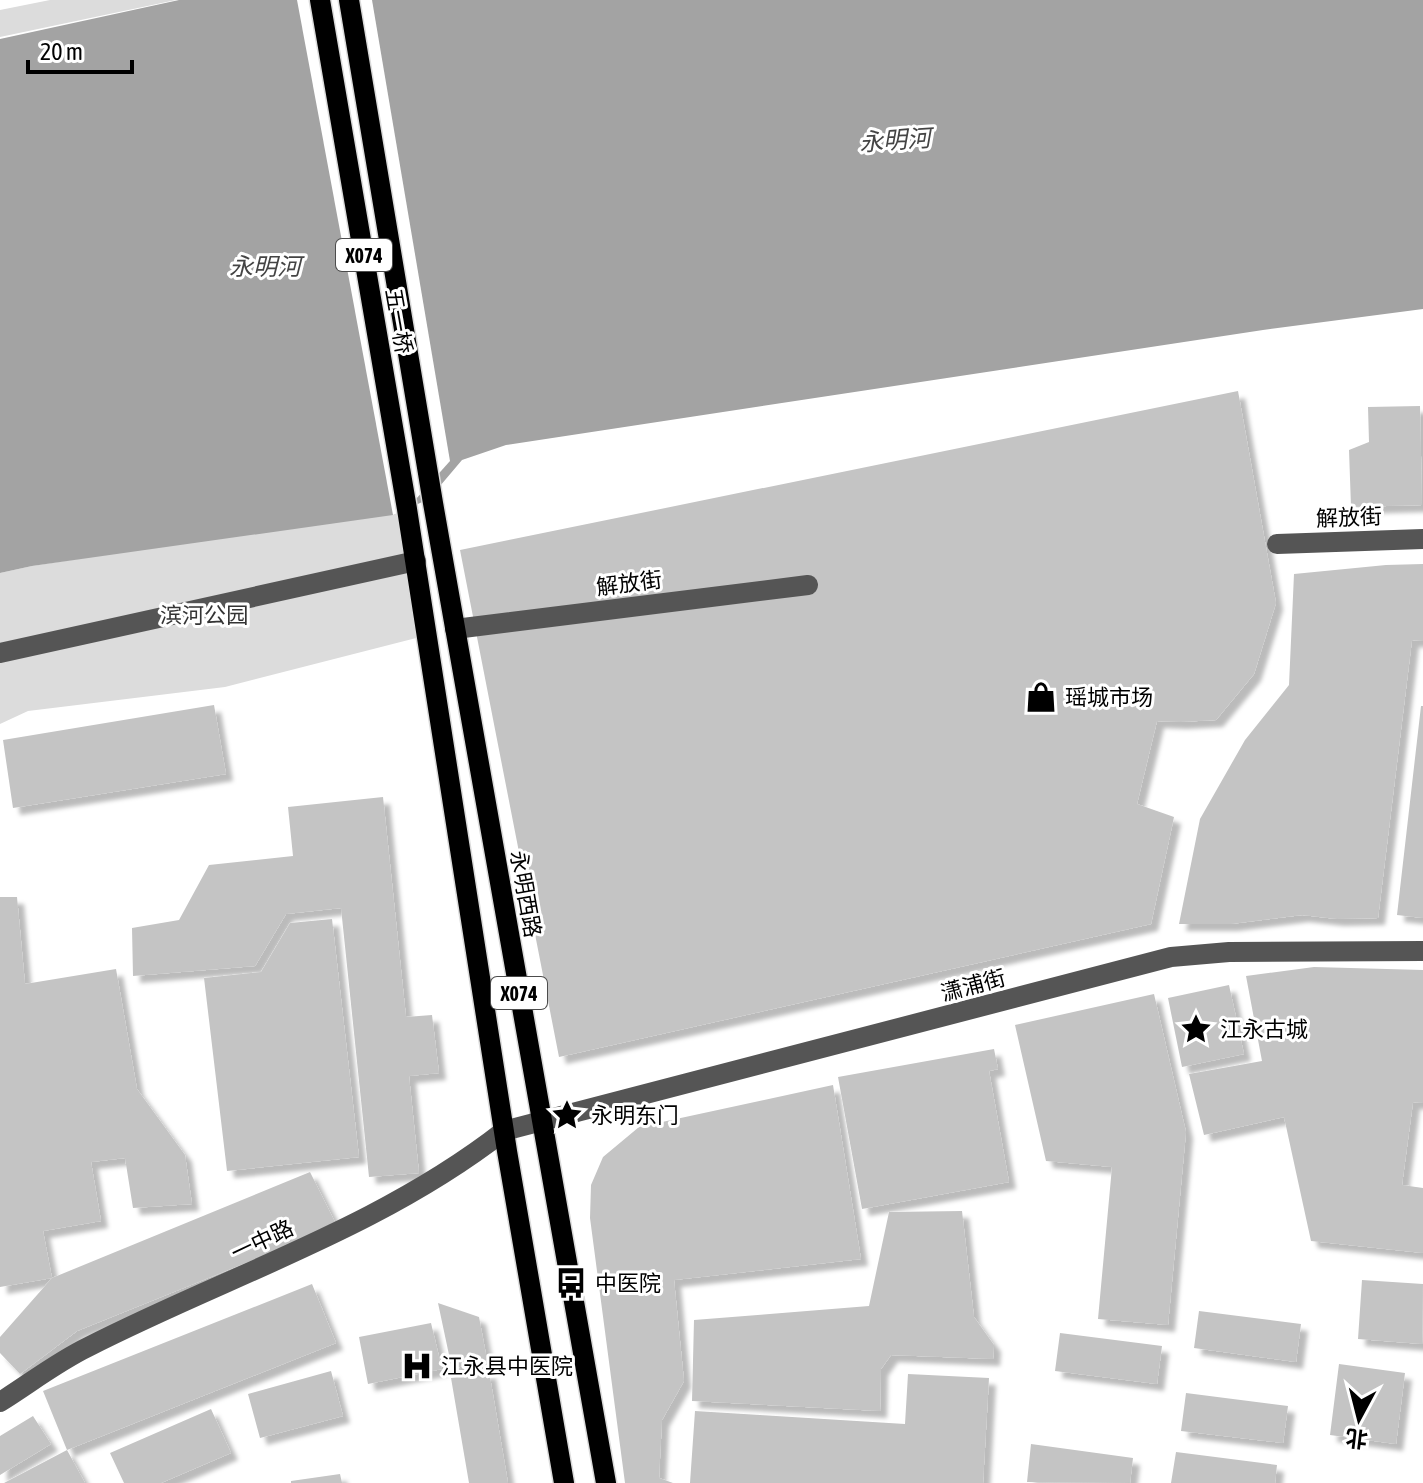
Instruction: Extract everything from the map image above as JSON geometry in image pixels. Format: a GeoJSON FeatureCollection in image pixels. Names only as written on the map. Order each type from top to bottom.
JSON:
{"type":"FeatureCollection","features":[{"type":"Feature","properties":{"kind":"main road","name":"五一桥"},"geometry":{"type":"LineString","coordinates":[[320,0],[416,561]]}},
{"type":"Feature","properties":{"kind":"main road","name":"五一桥"},"geometry":{"type":"LineString","coordinates":[[349,0],[433,503]]}},
{"type":"Feature","properties":{"kind":"main road","name":"永明西路"},"geometry":{"type":"LineString","coordinates":[[433,503],[606,1483]]}},
{"type":"Feature","properties":{"kind":"main road","name":"X074"},"geometry":{"type":"LineString","coordinates":[[416,561],[504,1131],[564,1483]]}},
{"type":"Feature","properties":{"kind":"street","name":"解放街"},"geometry":{"type":"LineString","coordinates":[[1277,544],[1423,539]]}},
{"type":"Feature","properties":{"kind":"street"},"geometry":{"type":"LineString","coordinates":[[0,653],[416,561]]}},
{"type":"Feature","properties":{"kind":"street","name":"解放街"},"geometry":{"type":"LineString","coordinates":[[455,629],[808,585]]}},
{"type":"Feature","properties":{"kind":"street","name":"潇浦街"},"geometry":{"type":"LineString","coordinates":[[542,1122],[1171,957],[1229,952],[1423,951]]}},
{"type":"Feature","properties":{"kind":"street","name":"一中路"},"geometry":{"type":"LineString","coordinates":[[0,1402],[85,1348],[360,1222],[471,1157],[504,1131],[542,1122]]}},
{"type":"Feature","properties":{"kind":"green space"},"geometry":{"type":"Polygon","coordinates":[[[50,0],[176,0],[0,37],[0,10],[50,0]]]}},
{"type":"Feature","properties":{"kind":"green space","name":"滨河公园"},"geometry":{"type":"Polygon","coordinates":[[[406,508],[424,636],[225,687],[28,711],[0,724],[0,573],[406,508]]]}},
{"type":"Feature","properties":{"kind":"water","name":"永明河"},"geometry":{"type":"Polygon","coordinates":[[[179,0],[1423,0],[1423,309],[1263,330],[506,445],[462,460],[429,499],[393,515],[0,573],[0,39],[179,0]]]}},
{"type":"Feature","properties":{"kind":"pier"},"geometry":{"type":"Polygon","coordinates":[[[297,0],[372,0],[450,461],[407,509],[393,515],[297,0]]]}},
{"type":"Feature","properties":{"kind":"building"},"geometry":{"type":"Polygon","coordinates":[[[1238,391],[1276,603],[1254,674],[1216,720],[1157,721],[1137,804],[1174,817],[1151,924],[559,1057],[460,550],[1238,391]]]}},
{"type":"Feature","properties":{"kind":"building"},"geometry":{"type":"Polygon","coordinates":[[[1420,406],[1422,505],[1351,507],[1349,450],[1369,442],[1368,407],[1420,406]]]}},
{"type":"Feature","properties":{"kind":"building"},"geometry":{"type":"Polygon","coordinates":[[[1423,564],[1423,641],[1412,640],[1378,918],[1337,919],[1302,915],[1231,924],[1179,924],[1200,819],[1245,740],[1289,685],[1294,574],[1423,564]]]}},
{"type":"Feature","properties":{"kind":"building"},"geometry":{"type":"Polygon","coordinates":[[[214,705],[226,774],[13,808],[3,740],[214,705]]]}},
{"type":"Feature","properties":{"kind":"building"},"geometry":{"type":"Polygon","coordinates":[[[1423,706],[1423,918],[1397,915],[1423,706]]]}},
{"type":"Feature","properties":{"kind":"building"},"geometry":{"type":"Polygon","coordinates":[[[383,797],[406,1017],[432,1015],[439,1073],[409,1076],[419,1173],[369,1177],[341,908],[286,914],[255,966],[133,976],[132,928],[179,920],[209,865],[293,856],[288,807],[383,797]]]}},
{"type":"Feature","properties":{"kind":"building"},"geometry":{"type":"Polygon","coordinates":[[[0,897],[17,897],[25,984],[116,969],[137,1089],[185,1155],[192,1204],[133,1208],[125,1158],[91,1162],[101,1221],[43,1231],[52,1278],[0,1287],[0,897]]]}},
{"type":"Feature","properties":{"kind":"building"},"geometry":{"type":"Polygon","coordinates":[[[332,919],[359,1157],[227,1171],[204,978],[261,972],[290,923],[332,919]]]}},
{"type":"Feature","properties":{"kind":"building"},"geometry":{"type":"Polygon","coordinates":[[[1314,967],[1423,970],[1423,1103],[1413,1102],[1402,1185],[1423,1188],[1423,1253],[1311,1241],[1284,1117],[1204,1135],[1189,1074],[1262,1061],[1246,976],[1314,967]]]}},
{"type":"Feature","properties":{"kind":"building"},"geometry":{"type":"Polygon","coordinates":[[[1229,985],[1244,1054],[1182,1067],[1168,998],[1229,985]]]}},
{"type":"Feature","properties":{"kind":"building"},"geometry":{"type":"Polygon","coordinates":[[[1154,994],[1186,1132],[1168,1325],[1098,1319],[1112,1167],[1046,1161],[1015,1025],[1154,994]]]}},
{"type":"Feature","properties":{"kind":"building"},"geometry":{"type":"Polygon","coordinates":[[[994,1049],[998,1069],[989,1071],[1009,1182],[862,1209],[838,1077],[994,1049]]]}},
{"type":"Feature","properties":{"kind":"building"},"geometry":{"type":"Polygon","coordinates":[[[833,1085],[861,1259],[674,1280],[684,1381],[662,1420],[659,1478],[673,1483],[625,1483],[590,1218],[591,1185],[603,1157],[639,1127],[833,1085]]]}},
{"type":"Feature","properties":{"kind":"building"},"geometry":{"type":"Polygon","coordinates":[[[310,1172],[337,1226],[77,1331],[20,1374],[0,1353],[0,1337],[52,1278],[310,1172]]]}},
{"type":"Feature","properties":{"kind":"building"},"geometry":{"type":"Polygon","coordinates":[[[962,1211],[974,1317],[994,1345],[993,1359],[891,1355],[881,1369],[880,1411],[692,1401],[694,1320],[869,1306],[889,1212],[962,1211]]]}},
{"type":"Feature","properties":{"kind":"building"},"geometry":{"type":"Polygon","coordinates":[[[1362,1280],[1423,1284],[1422,1344],[1358,1339],[1362,1280]]]}},
{"type":"Feature","properties":{"kind":"building"},"geometry":{"type":"Polygon","coordinates":[[[312,1284],[336,1343],[67,1450],[43,1391],[312,1284]]]}},
{"type":"Feature","properties":{"kind":"building"},"geometry":{"type":"Polygon","coordinates":[[[438,1303],[479,1317],[487,1360],[452,1369],[438,1303]]]}},
{"type":"Feature","properties":{"kind":"building"},"geometry":{"type":"Polygon","coordinates":[[[1199,1311],[1301,1324],[1296,1362],[1194,1348],[1199,1311]]]}},
{"type":"Feature","properties":{"kind":"building"},"geometry":{"type":"Polygon","coordinates":[[[431,1323],[442,1369],[368,1384],[359,1337],[431,1323]]]}},
{"type":"Feature","properties":{"kind":"building"},"geometry":{"type":"Polygon","coordinates":[[[1060,1333],[1162,1346],[1157,1384],[1055,1371],[1060,1333]]]}},
{"type":"Feature","properties":{"kind":"building"},"geometry":{"type":"Polygon","coordinates":[[[1339,1364],[1405,1373],[1396,1444],[1330,1435],[1339,1364]]]}},
{"type":"Feature","properties":{"kind":"building"},"geometry":{"type":"Polygon","coordinates":[[[331,1371],[343,1416],[260,1438],[248,1394],[331,1371]]]}},
{"type":"Feature","properties":{"kind":"building"},"geometry":{"type":"Polygon","coordinates":[[[489,1371],[508,1483],[469,1483],[451,1378],[489,1371]]]}},
{"type":"Feature","properties":{"kind":"building"},"geometry":{"type":"Polygon","coordinates":[[[908,1374],[989,1378],[983,1483],[690,1483],[695,1411],[905,1424],[908,1374]]]}},
{"type":"Feature","properties":{"kind":"building"},"geometry":{"type":"Polygon","coordinates":[[[1186,1393],[1288,1406],[1283,1443],[1181,1431],[1186,1393]]]}},
{"type":"Feature","properties":{"kind":"building"},"geometry":{"type":"Polygon","coordinates":[[[211,1409],[231,1453],[161,1483],[124,1483],[110,1453],[211,1409]]]}},
{"type":"Feature","properties":{"kind":"building"},"geometry":{"type":"Polygon","coordinates":[[[33,1416],[51,1444],[0,1475],[0,1436],[33,1416]]]}},
{"type":"Feature","properties":{"kind":"building"},"geometry":{"type":"Polygon","coordinates":[[[1031,1444],[1133,1458],[1130,1483],[1027,1482],[1031,1444]]]}},
{"type":"Feature","properties":{"kind":"building"},"geometry":{"type":"Polygon","coordinates":[[[67,1450],[85,1483],[4,1483],[67,1450]]]}},
{"type":"Feature","properties":{"kind":"building"},"geometry":{"type":"Polygon","coordinates":[[[1176,1452],[1277,1465],[1275,1483],[1171,1483],[1176,1452]]]}},
{"type":"Feature","properties":{"kind":"building"},"geometry":{"type":"Polygon","coordinates":[[[340,1474],[342,1483],[291,1483],[291,1481],[340,1474]]]}},
{"type":"Feature","properties":{"kind":"place","name":"瑶城市场"},"geometry":{"type":"Point","coordinates":[1041,697]}},
{"type":"Feature","properties":{"kind":"place","name":"江永古城"},"geometry":{"type":"Point","coordinates":[1196,1029]}},
{"type":"Feature","properties":{"kind":"place","name":"永明东门"},"geometry":{"type":"Point","coordinates":[567,1115]}},
{"type":"Feature","properties":{"kind":"place","name":"中医院"},"geometry":{"type":"Point","coordinates":[571,1283]}},
{"type":"Feature","properties":{"kind":"place","name":"江永县中医院"},"geometry":{"type":"Point","coordinates":[417,1366]}}]}
